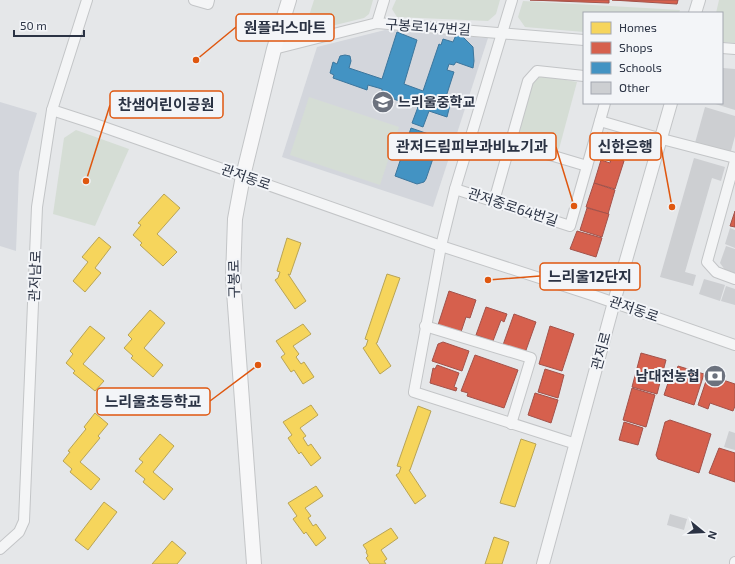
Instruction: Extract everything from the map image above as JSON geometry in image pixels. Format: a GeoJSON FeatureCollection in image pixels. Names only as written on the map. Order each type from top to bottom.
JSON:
{"type":"FeatureCollection","features":[{"type":"Feature","properties":{"kind":"main road","name":"구봉로"},"geometry":{"type":"LineString","coordinates":[[254,564],[233,278],[235,219],[243,176],[274,49],[288,0]]}},
{"type":"Feature","properties":{"kind":"street","name":"관저남로"},"geometry":{"type":"LineString","coordinates":[[0,549],[19,532],[24,521],[37,207],[52,110],[87,0]]}},
{"type":"Feature","properties":{"kind":"street"},"geometry":{"type":"LineString","coordinates":[[194,0],[208,2]]}},
{"type":"Feature","properties":{"kind":"street"},"geometry":{"type":"LineString","coordinates":[[377,23],[384,0]]}},
{"type":"Feature","properties":{"kind":"street","name":"관저중로64번길"},"geometry":{"type":"LineString","coordinates":[[441,246],[500,33],[512,0]]}},
{"type":"Feature","properties":{"kind":"street"},"geometry":{"type":"LineString","coordinates":[[695,12],[699,0]]}},
{"type":"Feature","properties":{"kind":"street","name":"구봉로147번길"},"geometry":{"type":"LineString","coordinates":[[274,49],[377,23],[583,40]]}},
{"type":"Feature","properties":{"kind":"street"},"geometry":{"type":"LineString","coordinates":[[723,48],[735,49]]}},
{"type":"Feature","properties":{"kind":"street"},"geometry":{"type":"LineString","coordinates":[[494,201],[528,81],[537,71],[583,76]]}},
{"type":"Feature","properties":{"kind":"street"},"geometry":{"type":"LineString","coordinates":[[510,143],[587,166],[605,104]]}},
{"type":"Feature","properties":{"kind":"street","name":"관저로"},"geometry":{"type":"LineString","coordinates":[[543,564],[614,302],[662,139],[671,104]]}},
{"type":"Feature","properties":{"kind":"street","name":"관저동로"},"geometry":{"type":"LineString","coordinates":[[52,110],[441,246],[614,302],[735,345]]}},
{"type":"Feature","properties":{"kind":"street"},"geometry":{"type":"LineString","coordinates":[[600,121],[735,158]]}},
{"type":"Feature","properties":{"kind":"street"},"geometry":{"type":"LineString","coordinates":[[735,161],[707,262],[716,272],[735,279]]}},
{"type":"Feature","properties":{"kind":"street","name":"관저중로64번길"},"geometry":{"type":"LineString","coordinates":[[456,189],[570,226],[587,166]]}},
{"type":"Feature","properties":{"kind":"street"},"geometry":{"type":"LineString","coordinates":[[441,246],[414,392],[576,444]]}},
{"type":"Feature","properties":{"kind":"street"},"geometry":{"type":"LineString","coordinates":[[425,326],[531,358],[511,424]]}},
{"type":"Feature","properties":{"kind":"shaded area"},"geometry":{"type":"Polygon","coordinates":[[[314,0],[373,0],[369,14],[364,18],[315,30],[307,22],[314,0]]]}},
{"type":"Feature","properties":{"kind":"shaded area"},"geometry":{"type":"Polygon","coordinates":[[[396,0],[500,0],[496,14],[488,21],[397,17],[392,9],[396,0]]]}},
{"type":"Feature","properties":{"kind":"shaded area"},"geometry":{"type":"Polygon","coordinates":[[[719,0],[735,0],[735,43],[723,42],[723,12],[716,12],[719,0]]]}},
{"type":"Feature","properties":{"kind":"shaded area"},"geometry":{"type":"Polygon","coordinates":[[[523,1],[680,10],[679,12],[583,12],[583,32],[525,27],[518,17],[523,1]]]}},
{"type":"Feature","properties":{"kind":"shaded area","name":"느리울중학교"},"geometry":{"type":"Polygon","coordinates":[[[385,30],[488,38],[433,207],[282,157],[317,47],[385,30]]]}},
{"type":"Feature","properties":{"kind":"shaded area"},"geometry":{"type":"Polygon","coordinates":[[[538,75],[577,82],[559,149],[522,138],[519,135],[530,83],[538,75]]]}},
{"type":"Feature","properties":{"kind":"shaded area"},"geometry":{"type":"Polygon","coordinates":[[[309,97],[399,127],[380,185],[290,155],[309,97]]]}},
{"type":"Feature","properties":{"kind":"shaded area"},"geometry":{"type":"Polygon","coordinates":[[[0,102],[37,113],[19,172],[16,251],[0,246],[0,102]]]}},
{"type":"Feature","properties":{"kind":"shaded area"},"geometry":{"type":"Polygon","coordinates":[[[76,130],[129,149],[95,226],[53,214],[64,138],[76,130]]]}},
{"type":"Feature","properties":{"kind":"building: Homes"},"geometry":{"type":"Polygon","coordinates":[[[164,194],[180,208],[157,234],[177,252],[163,266],[140,245],[142,243],[133,235],[141,225],[138,223],[164,194]]]}},
{"type":"Feature","properties":{"kind":"building: Homes"},"geometry":{"type":"Polygon","coordinates":[[[99,237],[111,247],[95,268],[101,273],[85,292],[73,281],[88,262],[82,257],[99,237]]]}},
{"type":"Feature","properties":{"kind":"building: Homes"},"geometry":{"type":"Polygon","coordinates":[[[287,238],[301,243],[290,275],[288,274],[306,301],[295,309],[275,280],[278,278],[280,272],[277,271],[287,238]]]}},
{"type":"Feature","properties":{"kind":"building: Homes"},"geometry":{"type":"Polygon","coordinates":[[[387,274],[400,278],[376,343],[391,366],[380,374],[363,348],[366,346],[368,340],[365,339],[387,274]]]}},
{"type":"Feature","properties":{"kind":"building: Homes"},"geometry":{"type":"Polygon","coordinates":[[[150,310],[165,323],[144,348],[163,365],[153,377],[131,358],[133,356],[124,348],[132,339],[128,335],[150,310]]]}},
{"type":"Feature","properties":{"kind":"building: Homes"},"geometry":{"type":"Polygon","coordinates":[[[303,324],[311,334],[293,346],[299,354],[296,357],[301,364],[304,362],[314,377],[303,384],[294,370],[291,372],[281,357],[285,354],[276,341],[303,324]]]}},
{"type":"Feature","properties":{"kind":"building: Homes"},"geometry":{"type":"Polygon","coordinates":[[[90,326],[105,338],[83,364],[104,381],[95,391],[73,373],[75,371],[66,363],[73,354],[70,351],[90,326]]]}},
{"type":"Feature","properties":{"kind":"building: Homes"},"geometry":{"type":"Polygon","coordinates":[[[311,405],[318,415],[300,428],[306,436],[303,438],[308,446],[311,444],[321,458],[311,466],[301,452],[299,454],[288,438],[292,435],[283,422],[311,405]]]}},
{"type":"Feature","properties":{"kind":"building: Homes"},"geometry":{"type":"Polygon","coordinates":[[[418,406],[431,411],[409,470],[426,496],[415,504],[396,475],[399,473],[401,467],[397,466],[418,406]]]}},
{"type":"Feature","properties":{"kind":"building: Homes"},"geometry":{"type":"Polygon","coordinates":[[[95,413],[108,424],[98,436],[100,438],[80,462],[100,479],[91,490],[70,472],[72,469],[63,461],[70,452],[68,451],[86,429],[84,427],[95,413]]]}},
{"type":"Feature","properties":{"kind":"building: Homes"},"geometry":{"type":"Polygon","coordinates":[[[160,434],[174,446],[153,472],[173,489],[164,500],[143,482],[145,479],[135,471],[143,462],[139,459],[160,434]]]}},
{"type":"Feature","properties":{"kind":"building: Homes"},"geometry":{"type":"Polygon","coordinates":[[[521,439],[536,444],[515,507],[500,503],[521,439]]]}},
{"type":"Feature","properties":{"kind":"building: Homes"},"geometry":{"type":"Polygon","coordinates":[[[316,486],[323,496],[305,508],[311,516],[308,518],[313,526],[316,524],[326,538],[316,546],[306,532],[304,534],[293,519],[297,516],[288,503],[316,486]]]}},
{"type":"Feature","properties":{"kind":"building: Homes"},"geometry":{"type":"Polygon","coordinates":[[[104,502],[117,512],[88,550],[75,540],[104,502]]]}},
{"type":"Feature","properties":{"kind":"building: Homes"},"geometry":{"type":"Polygon","coordinates":[[[391,528],[398,538],[381,550],[387,559],[384,561],[386,564],[370,564],[366,558],[368,556],[367,551],[363,545],[391,528]]]}},
{"type":"Feature","properties":{"kind":"building: Homes"},"geometry":{"type":"Polygon","coordinates":[[[494,537],[509,542],[502,564],[485,564],[494,537]]]}},
{"type":"Feature","properties":{"kind":"building: Homes"},"geometry":{"type":"Polygon","coordinates":[[[172,541],[186,553],[177,564],[152,564],[172,541]]]}},
{"type":"Feature","properties":{"kind":"building: Shops"},"geometry":{"type":"Polygon","coordinates":[[[530,0],[609,0],[609,3],[530,0]]]}},
{"type":"Feature","properties":{"kind":"building: Shops"},"geometry":{"type":"Polygon","coordinates":[[[612,0],[678,0],[677,4],[612,0]]]}},
{"type":"Feature","properties":{"kind":"building: Shops"},"geometry":{"type":"Polygon","coordinates":[[[607,133],[630,140],[624,157],[612,154],[610,161],[600,158],[607,133]]]}},
{"type":"Feature","properties":{"kind":"building: Shops"},"geometry":{"type":"Polygon","coordinates":[[[612,157],[624,161],[615,189],[594,183],[601,160],[610,163],[612,157]]]}},
{"type":"Feature","properties":{"kind":"building: Shops"},"geometry":{"type":"Polygon","coordinates":[[[594,183],[615,190],[608,214],[586,207],[594,183]]]}},
{"type":"Feature","properties":{"kind":"building: Shops"},"geometry":{"type":"Polygon","coordinates":[[[587,208],[609,214],[602,237],[580,230],[587,208]]]}},
{"type":"Feature","properties":{"kind":"building: Shops"},"geometry":{"type":"Polygon","coordinates":[[[735,211],[735,227],[730,226],[735,211]]]}},
{"type":"Feature","properties":{"kind":"building: Shops"},"geometry":{"type":"Polygon","coordinates":[[[577,231],[602,238],[596,257],[570,249],[577,231]]]}},
{"type":"Feature","properties":{"kind":"building: Shops"},"geometry":{"type":"Polygon","coordinates":[[[449,291],[476,300],[470,318],[466,317],[461,332],[451,328],[450,331],[439,328],[438,325],[449,291]]]}},
{"type":"Feature","properties":{"kind":"building: Shops"},"geometry":{"type":"Polygon","coordinates":[[[486,307],[507,314],[504,322],[501,320],[493,341],[476,335],[486,307]]]}},
{"type":"Feature","properties":{"kind":"building: Shops"},"geometry":{"type":"Polygon","coordinates":[[[514,314],[536,322],[525,353],[503,345],[514,314]]]}},
{"type":"Feature","properties":{"kind":"building: Shops"},"geometry":{"type":"Polygon","coordinates":[[[550,326],[574,334],[562,371],[539,364],[550,326]]]}},
{"type":"Feature","properties":{"kind":"building: Shops"},"geometry":{"type":"Polygon","coordinates":[[[443,342],[469,351],[462,371],[432,361],[438,344],[443,342]]]}},
{"type":"Feature","properties":{"kind":"building: Shops"},"geometry":{"type":"Polygon","coordinates":[[[641,353],[666,360],[657,394],[632,387],[641,353]]]}},
{"type":"Feature","properties":{"kind":"building: Shops"},"geometry":{"type":"Polygon","coordinates":[[[475,355],[518,370],[504,408],[467,396],[468,393],[461,391],[475,355]]]}},
{"type":"Feature","properties":{"kind":"building: Shops"},"geometry":{"type":"Polygon","coordinates":[[[437,365],[459,373],[454,387],[457,388],[456,391],[430,383],[433,368],[435,369],[437,365]]]}},
{"type":"Feature","properties":{"kind":"building: Shops"},"geometry":{"type":"Polygon","coordinates":[[[678,366],[704,374],[694,405],[664,395],[668,383],[672,384],[678,366]]]}},
{"type":"Feature","properties":{"kind":"building: Shops"},"geometry":{"type":"Polygon","coordinates":[[[545,369],[564,375],[558,398],[538,392],[545,369]]]}},
{"type":"Feature","properties":{"kind":"building: Shops"},"geometry":{"type":"Polygon","coordinates":[[[708,375],[735,384],[735,406],[733,411],[710,403],[708,409],[698,405],[708,375]]]}},
{"type":"Feature","properties":{"kind":"building: Shops"},"geometry":{"type":"Polygon","coordinates":[[[632,388],[655,395],[646,427],[623,420],[632,388]]]}},
{"type":"Feature","properties":{"kind":"building: Shops"},"geometry":{"type":"Polygon","coordinates":[[[535,393],[558,400],[551,423],[528,415],[535,393]]]}},
{"type":"Feature","properties":{"kind":"building: Shops"},"geometry":{"type":"Polygon","coordinates":[[[670,420],[711,434],[699,473],[658,459],[656,455],[665,422],[670,420]]]}},
{"type":"Feature","properties":{"kind":"building: Shops"},"geometry":{"type":"Polygon","coordinates":[[[624,422],[643,428],[638,445],[619,440],[624,422]]]}},
{"type":"Feature","properties":{"kind":"building: Shops"},"geometry":{"type":"Polygon","coordinates":[[[719,448],[735,453],[735,482],[709,473],[719,448]]]}},
{"type":"Feature","properties":{"kind":"building: Schools"},"geometry":{"type":"Polygon","coordinates":[[[397,32],[417,40],[404,84],[423,91],[439,44],[441,45],[443,39],[453,42],[456,35],[463,37],[473,47],[473,68],[456,62],[454,65],[449,64],[447,70],[454,72],[444,103],[450,105],[447,117],[429,111],[423,127],[412,123],[418,107],[387,97],[388,93],[382,91],[382,89],[368,85],[367,90],[333,78],[334,75],[330,73],[333,62],[337,64],[340,56],[345,55],[350,56],[351,61],[349,68],[382,79],[397,32]]]}},
{"type":"Feature","properties":{"kind":"building: Schools"},"geometry":{"type":"Polygon","coordinates":[[[411,128],[440,138],[426,179],[424,182],[417,184],[395,176],[411,128]]]}},
{"type":"Feature","properties":{"kind":"building: Other"},"geometry":{"type":"Polygon","coordinates":[[[723,68],[735,69],[735,110],[715,104],[723,104],[723,68]]]}},
{"type":"Feature","properties":{"kind":"building: Other"},"geometry":{"type":"Polygon","coordinates":[[[705,107],[735,116],[735,136],[731,151],[727,152],[695,143],[705,107]]]}},
{"type":"Feature","properties":{"kind":"building: Other"},"geometry":{"type":"Polygon","coordinates":[[[694,158],[725,167],[721,181],[712,178],[685,272],[696,275],[693,286],[660,277],[694,158]]]}},
{"type":"Feature","properties":{"kind":"building: Other"},"geometry":{"type":"Polygon","coordinates":[[[730,228],[735,230],[735,248],[725,244],[730,228]]]}},
{"type":"Feature","properties":{"kind":"building: Other"},"geometry":{"type":"Polygon","coordinates":[[[726,246],[735,249],[735,274],[725,270],[720,263],[726,246]]]}},
{"type":"Feature","properties":{"kind":"building: Other"},"geometry":{"type":"Polygon","coordinates":[[[704,279],[725,285],[720,301],[699,294],[704,279]]]}},
{"type":"Feature","properties":{"kind":"building: Other"},"geometry":{"type":"Polygon","coordinates":[[[726,286],[735,289],[735,305],[721,301],[726,286]]]}},
{"type":"Feature","properties":{"kind":"building: Other"},"geometry":{"type":"Polygon","coordinates":[[[729,431],[735,433],[735,450],[724,447],[729,431]]]}},
{"type":"Feature","properties":{"kind":"building: Other"},"geometry":{"type":"Polygon","coordinates":[[[670,514],[687,519],[684,530],[667,525],[670,514]]]}},
{"type":"Feature","properties":{"kind":"place","name":"원플러스마트"},"geometry":{"type":"Point","coordinates":[196,60]}},
{"type":"Feature","properties":{"kind":"place","name":"느리울중학교"},"geometry":{"type":"Point","coordinates":[383,102]}},
{"type":"Feature","properties":{"kind":"place","name":"찬샘어린이공원"},"geometry":{"type":"Point","coordinates":[86,181]}},
{"type":"Feature","properties":{"kind":"place","name":"관저드림피부과비뇨기과"},"geometry":{"type":"Point","coordinates":[574,206]}},
{"type":"Feature","properties":{"kind":"place","name":"신한은행"},"geometry":{"type":"Point","coordinates":[672,207]}},
{"type":"Feature","properties":{"kind":"place","name":"느리울12단지"},"geometry":{"type":"Point","coordinates":[488,280]}},
{"type":"Feature","properties":{"kind":"place","name":"느리울초등학교"},"geometry":{"type":"Point","coordinates":[258,365]}},
{"type":"Feature","properties":{"kind":"place","name":"남대전농협"},"geometry":{"type":"Point","coordinates":[715,376]}}]}
